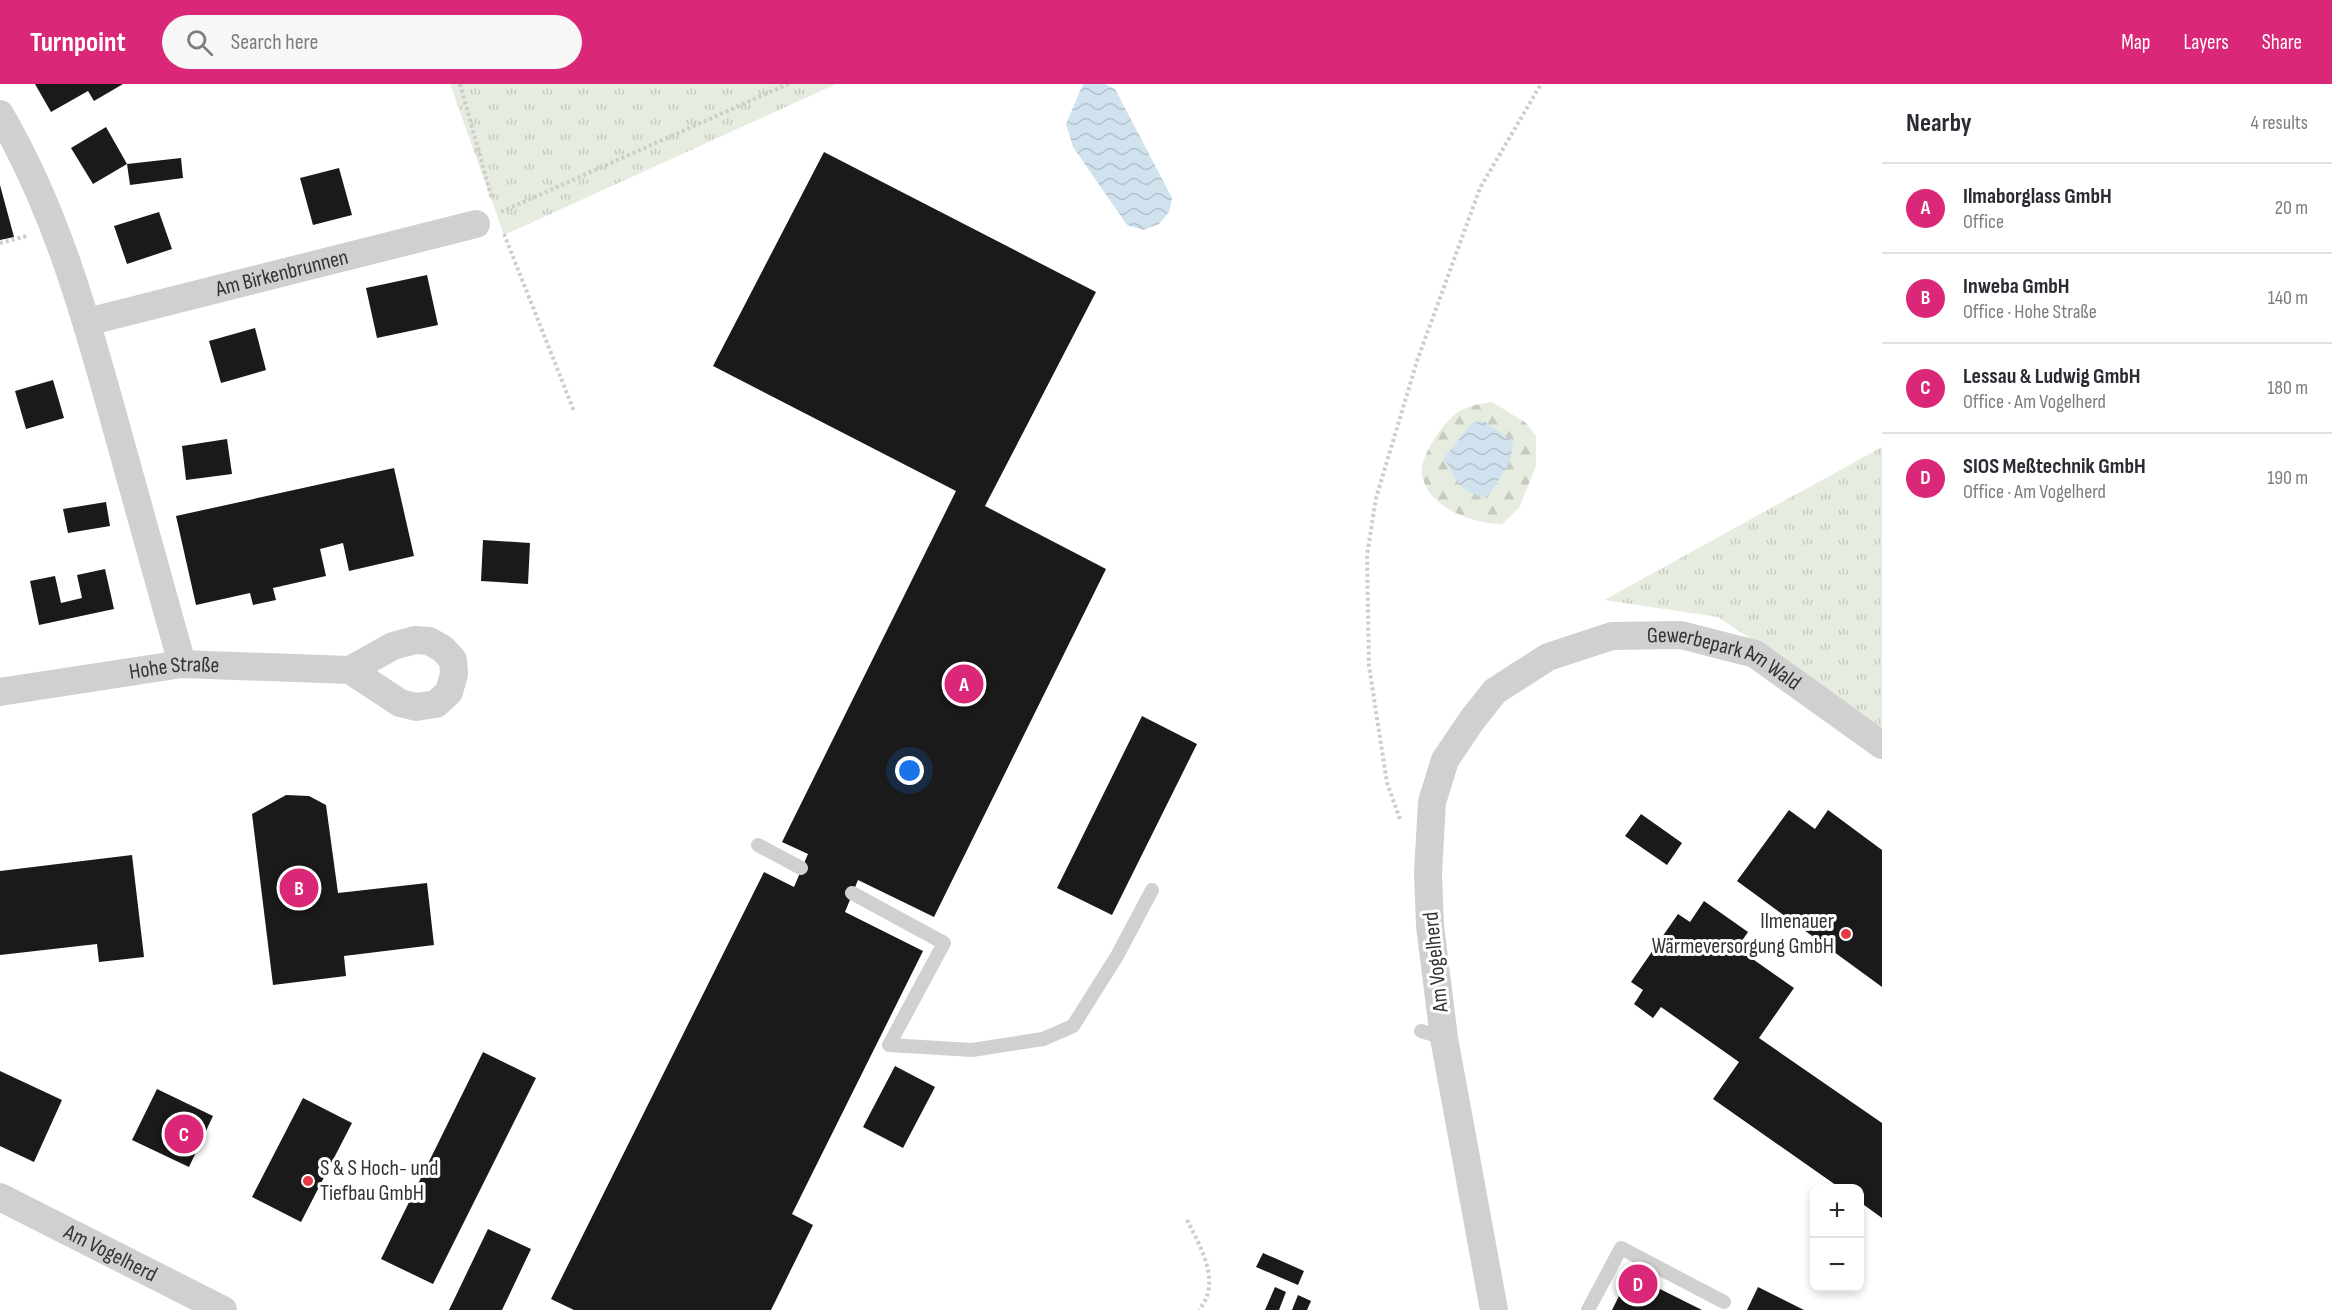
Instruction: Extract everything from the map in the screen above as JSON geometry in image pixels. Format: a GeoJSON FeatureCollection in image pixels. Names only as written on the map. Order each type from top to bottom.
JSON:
{"type":"FeatureCollection","features":[{"type":"Feature","properties":{"kind":"street"},"geometry":{"type":"LineString","coordinates":[[0,114],[18,145],[39,191],[87,322],[182,664]]}},
{"type":"Feature","properties":{"kind":"street","name":"Am Birkenbrunnen"},"geometry":{"type":"LineString","coordinates":[[87,322],[492,217]]}},
{"type":"Feature","properties":{"kind":"street","name":"Gewerbepark Am Wald"},"geometry":{"type":"LineString","coordinates":[[1548,657],[1612,636],[1662,635],[1682,635],[1755,654],[1882,745]]}},
{"type":"Feature","properties":{"kind":"street","name":"Am Vogelherd"},"geometry":{"type":"LineString","coordinates":[[1494,1310],[1432,1035],[1428,873],[1432,801],[1445,760],[1495,691],[1548,657]]}},
{"type":"Feature","properties":{"kind":"street","name":"Hohe Straße"},"geometry":{"type":"LineString","coordinates":[[0,692],[182,664],[350,670]]}},
{"type":"Feature","properties":{"kind":"street","name":"Am Vogelherd"},"geometry":{"type":"LineString","coordinates":[[0,1197],[223,1310]]}},
{"type":"Feature","properties":{"kind":"lane"},"geometry":{"type":"LineString","coordinates":[[758,845],[801,868]]}},
{"type":"Feature","properties":{"kind":"lane"},"geometry":{"type":"LineString","coordinates":[[852,893],[944,943],[889,1045],[972,1050],[1043,1039],[1073,1026],[1117,956],[1152,890]]}},
{"type":"Feature","properties":{"kind":"lane"},"geometry":{"type":"LineString","coordinates":[[1588,1310],[1621,1248],[1724,1302]]}},
{"type":"Feature","properties":{"kind":"path"},"geometry":{"type":"LineString","coordinates":[[460,84],[492,217],[574,411]]}},
{"type":"Feature","properties":{"kind":"path"},"geometry":{"type":"LineString","coordinates":[[492,217],[788,84]]}},
{"type":"Feature","properties":{"kind":"path"},"geometry":{"type":"LineString","coordinates":[[1403,826],[1387,783],[1369,666],[1367,555],[1376,498],[1417,361],[1480,188],[1541,84]]}},
{"type":"Feature","properties":{"kind":"path"},"geometry":{"type":"LineString","coordinates":[[1187,1220],[1202,1249],[1210,1274],[1207,1300],[1199,1310]]}},
{"type":"Feature","properties":{"kind":"green space"},"geometry":{"type":"Polygon","coordinates":[[[450,84],[836,84],[504,235],[450,84]]]}},
{"type":"Feature","properties":{"kind":"green space"},"geometry":{"type":"Polygon","coordinates":[[[1492,402],[1526,423],[1536,436],[1536,466],[1519,508],[1502,524],[1478,521],[1453,512],[1433,497],[1422,475],[1427,451],[1449,420],[1467,407],[1492,402]]]}},
{"type":"Feature","properties":{"kind":"green space"},"geometry":{"type":"Polygon","coordinates":[[[1882,447],[1882,727],[1718,617],[1604,600],[1882,447]]]}},
{"type":"Feature","properties":{"kind":"water"},"geometry":{"type":"Polygon","coordinates":[[[1083,84],[1105,84],[1115,89],[1172,198],[1169,212],[1159,224],[1143,230],[1127,225],[1073,147],[1066,124],[1083,84]]]}},
{"type":"Feature","properties":{"kind":"water"},"geometry":{"type":"Polygon","coordinates":[[[1484,421],[1513,442],[1510,462],[1487,498],[1465,489],[1456,479],[1444,458],[1473,422],[1484,421]]]}},
{"type":"Feature","properties":{"kind":"building"},"geometry":{"type":"Polygon","coordinates":[[[35,84],[123,84],[94,101],[88,91],[51,112],[35,84]]]}},
{"type":"Feature","properties":{"kind":"building"},"geometry":{"type":"Polygon","coordinates":[[[106,127],[127,164],[93,184],[71,148],[106,127]]]}},
{"type":"Feature","properties":{"kind":"building"},"geometry":{"type":"Polygon","coordinates":[[[824,152],[1096,292],[985,506],[1106,569],[934,917],[858,880],[845,912],[923,951],[792,1214],[813,1225],[771,1310],[574,1310],[551,1299],[764,872],[794,887],[808,854],[782,842],[956,491],[713,366],[824,152]]]}},
{"type":"Feature","properties":{"kind":"building"},"geometry":{"type":"Polygon","coordinates":[[[181,158],[183,178],[130,185],[127,164],[181,158]]]}},
{"type":"Feature","properties":{"kind":"building"},"geometry":{"type":"Polygon","coordinates":[[[339,168],[352,215],[313,225],[300,178],[339,168]]]}},
{"type":"Feature","properties":{"kind":"building"},"geometry":{"type":"Polygon","coordinates":[[[0,185],[14,237],[0,240],[0,185]]]}},
{"type":"Feature","properties":{"kind":"building"},"geometry":{"type":"Polygon","coordinates":[[[159,212],[172,249],[127,264],[114,226],[159,212]]]}},
{"type":"Feature","properties":{"kind":"building"},"geometry":{"type":"Polygon","coordinates":[[[427,275],[438,325],[377,338],[366,288],[427,275]]]}},
{"type":"Feature","properties":{"kind":"building"},"geometry":{"type":"Polygon","coordinates":[[[255,328],[266,370],[221,383],[209,341],[255,328]]]}},
{"type":"Feature","properties":{"kind":"building"},"geometry":{"type":"Polygon","coordinates":[[[53,380],[64,418],[26,429],[15,391],[53,380]]]}},
{"type":"Feature","properties":{"kind":"building"},"geometry":{"type":"Polygon","coordinates":[[[227,439],[232,474],[186,480],[182,446],[227,439]]]}},
{"type":"Feature","properties":{"kind":"building"},"geometry":{"type":"Polygon","coordinates":[[[394,468],[414,556],[349,571],[343,543],[320,549],[326,576],[273,588],[276,600],[253,605],[250,593],[196,605],[176,516],[394,468]]]}},
{"type":"Feature","properties":{"kind":"building"},"geometry":{"type":"Polygon","coordinates":[[[106,502],[110,526],[68,533],[63,509],[106,502]]]}},
{"type":"Feature","properties":{"kind":"building"},"geometry":{"type":"Polygon","coordinates":[[[483,540],[530,543],[528,584],[481,581],[483,540]]]}},
{"type":"Feature","properties":{"kind":"building"},"geometry":{"type":"Polygon","coordinates":[[[105,569],[114,609],[39,625],[30,581],[55,576],[61,603],[82,598],[77,575],[105,569]]]}},
{"type":"Feature","properties":{"kind":"building"},"geometry":{"type":"Polygon","coordinates":[[[1142,716],[1197,744],[1112,915],[1057,888],[1142,716]]]}},
{"type":"Feature","properties":{"kind":"building"},"geometry":{"type":"Polygon","coordinates":[[[286,795],[309,796],[326,805],[338,893],[427,883],[434,945],[344,956],[346,976],[273,985],[252,814],[286,795]]]}},
{"type":"Feature","properties":{"kind":"building","name":"Ilmenauer Wärmeversorgung GmbH"},"geometry":{"type":"Polygon","coordinates":[[[1789,810],[1815,829],[1828,810],[1882,850],[1882,987],[1737,881],[1789,810]]]}},
{"type":"Feature","properties":{"kind":"building"},"geometry":{"type":"Polygon","coordinates":[[[1641,814],[1682,843],[1667,865],[1625,836],[1641,814]]]}},
{"type":"Feature","properties":{"kind":"building"},"geometry":{"type":"Polygon","coordinates":[[[132,855],[144,957],[99,962],[97,944],[0,955],[0,871],[132,855]]]}},
{"type":"Feature","properties":{"kind":"building"},"geometry":{"type":"Polygon","coordinates":[[[1704,901],[1748,932],[1737,948],[1794,988],[1759,1038],[1882,1123],[1882,1218],[1864,1205],[1864,1184],[1834,1184],[1713,1099],[1739,1062],[1661,1007],[1653,1018],[1634,1004],[1643,990],[1631,982],[1678,914],[1690,922],[1704,901]]]}},
{"type":"Feature","properties":{"kind":"building"},"geometry":{"type":"Polygon","coordinates":[[[483,1052],[536,1078],[433,1284],[381,1259],[483,1052]]]}},
{"type":"Feature","properties":{"kind":"building"},"geometry":{"type":"Polygon","coordinates":[[[895,1066],[935,1087],[903,1148],[863,1127],[895,1066]]]}},
{"type":"Feature","properties":{"kind":"building"},"geometry":{"type":"Polygon","coordinates":[[[0,1071],[62,1100],[34,1162],[0,1146],[0,1071]]]}},
{"type":"Feature","properties":{"kind":"building"},"geometry":{"type":"Polygon","coordinates":[[[157,1089],[213,1116],[189,1167],[132,1140],[157,1089]]]}},
{"type":"Feature","properties":{"kind":"building"},"geometry":{"type":"Polygon","coordinates":[[[303,1098],[352,1123],[301,1222],[252,1197],[303,1098]]]}},
{"type":"Feature","properties":{"kind":"building"},"geometry":{"type":"Polygon","coordinates":[[[488,1229],[531,1249],[502,1310],[449,1310],[488,1229]]]}},
{"type":"Feature","properties":{"kind":"building"},"geometry":{"type":"Polygon","coordinates":[[[1263,1253],[1304,1271],[1298,1285],[1256,1267],[1263,1253]]]}},
{"type":"Feature","properties":{"kind":"building"},"geometry":{"type":"Polygon","coordinates":[[[1630,1274],[1702,1310],[1612,1310],[1630,1274]]]}},
{"type":"Feature","properties":{"kind":"building"},"geometry":{"type":"Polygon","coordinates":[[[1275,1287],[1286,1292],[1279,1310],[1265,1310],[1275,1287]]]}},
{"type":"Feature","properties":{"kind":"building"},"geometry":{"type":"Polygon","coordinates":[[[1758,1287],[1804,1310],[1747,1310],[1758,1287]]]}},
{"type":"Feature","properties":{"kind":"building"},"geometry":{"type":"Polygon","coordinates":[[[1298,1295],[1311,1301],[1307,1310],[1292,1310],[1298,1295]]]}},
{"type":"Feature","properties":{"kind":"place","name":"Ilmaborglass GmbH"},"geometry":{"type":"Point","coordinates":[964,684]}},
{"type":"Feature","properties":{"kind":"place","name":"Inweba GmbH"},"geometry":{"type":"Point","coordinates":[299,888]}},
{"type":"Feature","properties":{"kind":"place","name":"Ilmenauer Wärmeversorgung GmbH"},"geometry":{"type":"Point","coordinates":[1846,934]}},
{"type":"Feature","properties":{"kind":"place","name":"Lessau & Ludwig GmbH"},"geometry":{"type":"Point","coordinates":[184,1134]}},
{"type":"Feature","properties":{"kind":"place","name":"S & S Hoch- und Tiefbau GmbH"},"geometry":{"type":"Point","coordinates":[308,1181]}},
{"type":"Feature","properties":{"kind":"place","name":"SIOS Meßtechnik GmbH"},"geometry":{"type":"Point","coordinates":[1638,1284]}}]}
